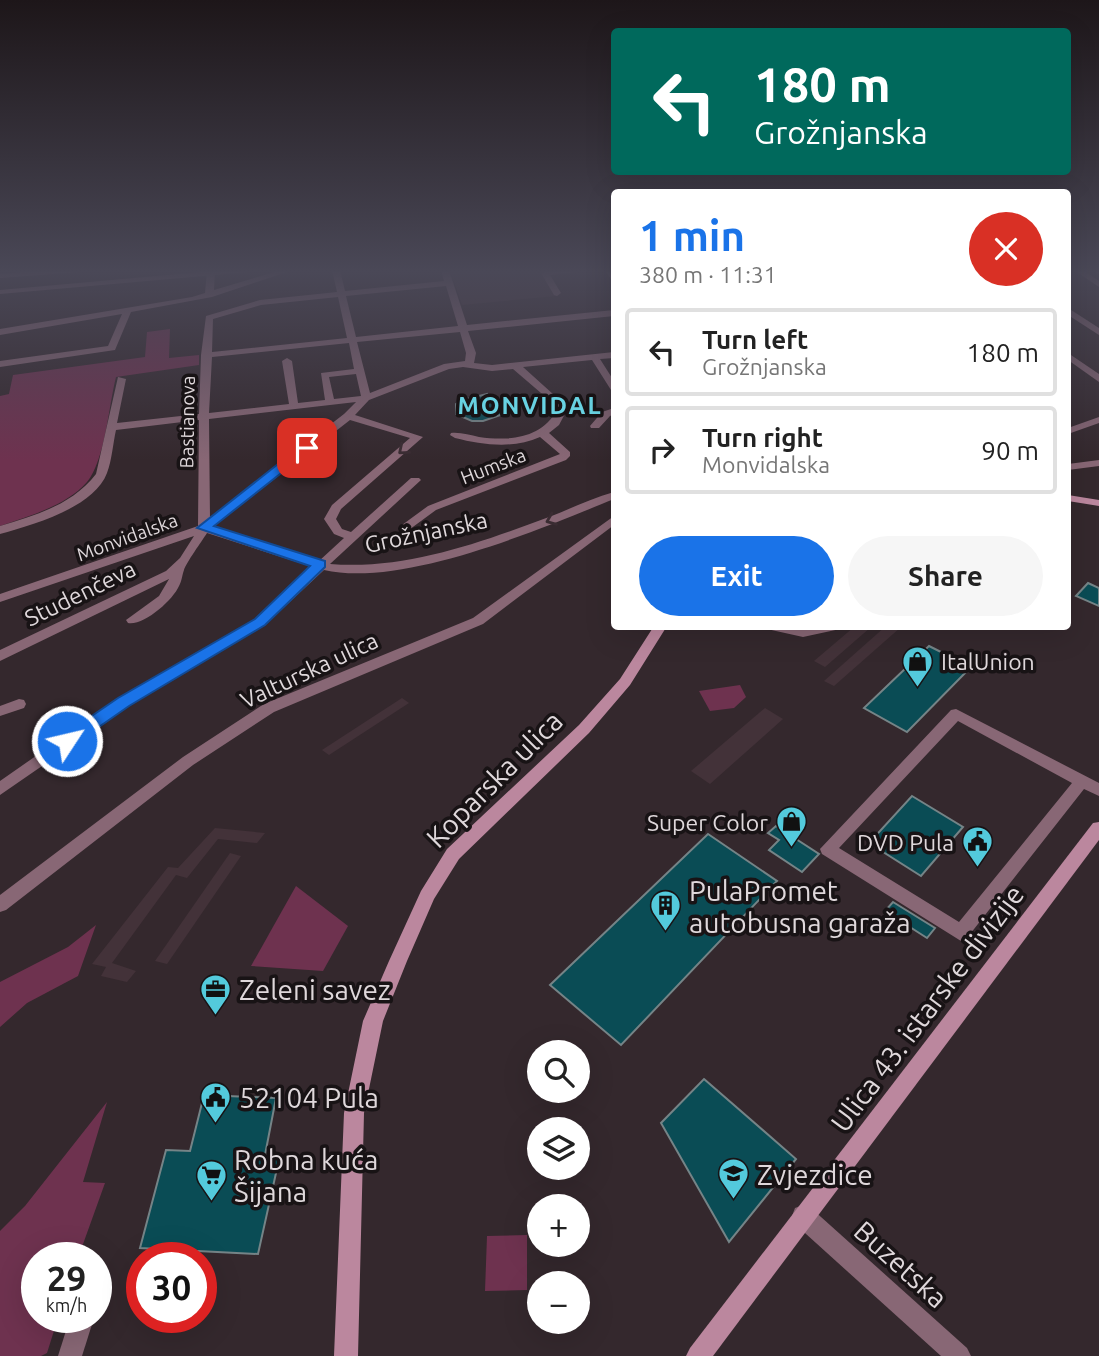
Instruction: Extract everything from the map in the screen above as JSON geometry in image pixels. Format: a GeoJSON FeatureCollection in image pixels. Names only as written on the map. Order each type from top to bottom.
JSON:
{"type":"FeatureCollection","features":[{"type":"Feature","properties":{"kind":"main road"},"geometry":{"type":"LineString","coordinates":[[1071,498],[1099,503]]}},
{"type":"Feature","properties":{"kind":"main road","name":"Koparska ulica"},"geometry":{"type":"LineString","coordinates":[[346,1356],[354,1113],[373,1021],[398,961],[427,896],[453,854],[584,729],[625,682],[658,630]]}},
{"type":"Feature","properties":{"kind":"main road","name":"Ulica 43. istarske divizije"},"geometry":{"type":"LineString","coordinates":[[698,1356],[1099,829]]}},
{"type":"Feature","properties":{"kind":"street"},"geometry":{"type":"LineString","coordinates":[[0,364],[112,348],[118,333]]}},
{"type":"Feature","properties":{"kind":"street","name":"Bastianova"},"geometry":{"type":"LineString","coordinates":[[204,528],[204,417],[208,333]]}},
{"type":"Feature","properties":{"kind":"street"},"geometry":{"type":"LineString","coordinates":[[111,427],[366,398],[351,333]]}},
{"type":"Feature","properties":{"kind":"street"},"geometry":{"type":"LineString","coordinates":[[206,355],[414,333]]}},
{"type":"Feature","properties":{"kind":"street"},"geometry":{"type":"LineString","coordinates":[[465,333],[471,353],[468,365]]}},
{"type":"Feature","properties":{"kind":"street","name":"Monvidalska"},"geometry":{"type":"LineString","coordinates":[[0,598],[204,528],[348,416],[366,398],[437,369],[468,365],[492,368],[611,355]]}},
{"type":"Feature","properties":{"kind":"street"},"geometry":{"type":"LineString","coordinates":[[595,358],[611,383]]}},
{"type":"Feature","properties":{"kind":"street"},"geometry":{"type":"LineString","coordinates":[[1071,358],[1099,379]]}},
{"type":"Feature","properties":{"kind":"street"},"geometry":{"type":"LineString","coordinates":[[287,361],[294,407]]}},
{"type":"Feature","properties":{"kind":"street","name":"Humska"},"geometry":{"type":"LineString","coordinates":[[455,435],[478,441],[503,441],[542,433],[558,422],[562,410],[516,366]]}},
{"type":"Feature","properties":{"kind":"street"},"geometry":{"type":"LineString","coordinates":[[330,402],[324,375],[360,371]]}},
{"type":"Feature","properties":{"kind":"street"},"geometry":{"type":"LineString","coordinates":[[0,530],[56,510],[95,484],[101,474],[121,379]]}},
{"type":"Feature","properties":{"kind":"street"},"geometry":{"type":"LineString","coordinates":[[595,426],[611,412]]}},
{"type":"Feature","properties":{"kind":"street"},"geometry":{"type":"LineString","coordinates":[[348,416],[418,437],[336,507],[330,519],[338,531],[351,537]]}},
{"type":"Feature","properties":{"kind":"street"},"geometry":{"type":"LineString","coordinates":[[1071,430],[1099,420]]}},
{"type":"Feature","properties":{"kind":"street"},"geometry":{"type":"LineString","coordinates":[[1083,424],[1099,436]]}},
{"type":"Feature","properties":{"kind":"street","name":"Humska"},"geometry":{"type":"LineString","coordinates":[[406,528],[432,508],[562,458],[566,454],[563,449],[542,433]]}},
{"type":"Feature","properties":{"kind":"street"},"geometry":{"type":"LineString","coordinates":[[1071,467],[1096,466]]}},
{"type":"Feature","properties":{"kind":"street"},"geometry":{"type":"LineString","coordinates":[[0,789],[124,702],[260,622],[320,564],[415,480]]}},
{"type":"Feature","properties":{"kind":"street","name":"Grožnjanska"},"geometry":{"type":"LineString","coordinates":[[204,528],[320,564],[356,569],[426,559],[527,530],[611,496]]}},
{"type":"Feature","properties":{"kind":"street","name":"Valturska ulica"},"geometry":{"type":"LineString","coordinates":[[0,905],[188,761],[252,719],[270,708],[478,621],[611,522]]}},
{"type":"Feature","properties":{"kind":"street","name":"Studenčeva"},"geometry":{"type":"LineString","coordinates":[[0,656],[170,574],[178,567],[204,528]]}},
{"type":"Feature","properties":{"kind":"street","name":"Studenčeva"},"geometry":{"type":"LineString","coordinates":[[133,620],[167,598],[177,581],[178,567]]}},
{"type":"Feature","properties":{"kind":"street"},"geometry":{"type":"LineString","coordinates":[[788,630],[803,634],[819,630]]}},
{"type":"Feature","properties":{"kind":"street"},"geometry":{"type":"LineString","coordinates":[[0,711],[19,704]]}},
{"type":"Feature","properties":{"kind":"street"},"geometry":{"type":"LineString","coordinates":[[1082,781],[961,933],[828,849],[956,714],[1099,790]]}},
{"type":"Feature","properties":{"kind":"street","name":"Buzetska"},"geometry":{"type":"LineString","coordinates":[[803,1216],[959,1356]]}},
{"type":"Feature","properties":{"kind":"street"},"geometry":{"type":"LineString","coordinates":[[70,1356],[77,1333]]}},
{"type":"Feature","properties":{"kind":"shaded area"},"geometry":{"type":"Polygon","coordinates":[[[147,333],[170,333],[169,358],[199,355],[199,365],[116,377],[102,447],[87,482],[58,504],[0,526],[0,396],[9,394],[13,375],[145,357],[147,333]]]}},
{"type":"Feature","properties":{"kind":"shaded area"},"geometry":{"type":"Polygon","coordinates":[[[850,630],[868,630],[825,667],[814,661],[850,630]]]}},
{"type":"Feature","properties":{"kind":"shaded area"},"geometry":{"type":"Polygon","coordinates":[[[881,630],[898,630],[834,686],[824,681],[881,630]]]}},
{"type":"Feature","properties":{"kind":"shaded area"},"geometry":{"type":"Polygon","coordinates":[[[740,685],[746,697],[734,708],[710,711],[699,691],[740,685]]]}},
{"type":"Feature","properties":{"kind":"shaded area"},"geometry":{"type":"Polygon","coordinates":[[[402,698],[409,703],[329,755],[322,750],[402,698]]]}},
{"type":"Feature","properties":{"kind":"shaded area"},"geometry":{"type":"Polygon","coordinates":[[[765,708],[783,719],[710,784],[691,771],[765,708]]]}},
{"type":"Feature","properties":{"kind":"shaded area"},"geometry":{"type":"Polygon","coordinates":[[[215,828],[265,833],[257,843],[218,839],[187,878],[176,875],[112,963],[136,971],[127,982],[101,976],[106,967],[92,964],[168,867],[178,868],[215,828]]]}},
{"type":"Feature","properties":{"kind":"shaded area"},"geometry":{"type":"Polygon","coordinates":[[[230,853],[241,856],[167,964],[155,961],[230,853]]]}},
{"type":"Feature","properties":{"kind":"shaded area"},"geometry":{"type":"Polygon","coordinates":[[[296,886],[348,926],[323,971],[251,966],[296,886]]]}},
{"type":"Feature","properties":{"kind":"shaded area"},"geometry":{"type":"Polygon","coordinates":[[[96,925],[78,976],[27,1003],[0,1027],[0,982],[68,947],[96,925]]]}},
{"type":"Feature","properties":{"kind":"shaded area"},"geometry":{"type":"Polygon","coordinates":[[[107,1102],[83,1182],[105,1183],[84,1242],[21,1242],[21,1333],[53,1333],[47,1353],[41,1356],[0,1356],[0,1231],[25,1206],[107,1102]]]}},
{"type":"Feature","properties":{"kind":"shaded area"},"geometry":{"type":"Polygon","coordinates":[[[527,1235],[527,1290],[485,1291],[487,1236],[527,1235]]]}},
{"type":"Feature","properties":{"kind":"building"},"geometry":{"type":"Polygon","coordinates":[[[487,394],[488,399],[499,399],[498,404],[512,404],[500,415],[483,421],[472,421],[456,414],[456,404],[487,394]]]}},
{"type":"Feature","properties":{"kind":"building"},"geometry":{"type":"Polygon","coordinates":[[[1088,583],[1099,588],[1099,606],[1076,596],[1088,583]]]}},
{"type":"Feature","properties":{"kind":"building","name":"ItalUnion"},"geometry":{"type":"Polygon","coordinates":[[[929,646],[971,667],[907,732],[864,708],[929,646]]]}},
{"type":"Feature","properties":{"kind":"building"},"geometry":{"type":"Polygon","coordinates":[[[912,796],[963,827],[921,876],[869,843],[912,796]]]}},
{"type":"Feature","properties":{"kind":"building","name":"Super Color"},"geometry":{"type":"Polygon","coordinates":[[[776,826],[819,854],[802,872],[769,850],[779,840],[768,833],[776,826]]]}},
{"type":"Feature","properties":{"kind":"building","name":"PulaPromet autobusna garaža"},"geometry":{"type":"Polygon","coordinates":[[[708,834],[777,881],[621,1045],[550,985],[708,834]]]}},
{"type":"Feature","properties":{"kind":"building"},"geometry":{"type":"Polygon","coordinates":[[[893,902],[935,928],[927,938],[885,911],[893,902]]]}},
{"type":"Feature","properties":{"kind":"building","name":"Zvjezdice"},"geometry":{"type":"Polygon","coordinates":[[[704,1079],[796,1159],[729,1242],[661,1123],[704,1079]]]}},
{"type":"Feature","properties":{"kind":"building","name":"Robna kuća Šijana"},"geometry":{"type":"Polygon","coordinates":[[[204,1095],[276,1098],[265,1155],[280,1155],[258,1254],[217,1252],[217,1242],[142,1242],[166,1150],[190,1151],[204,1095]]]}},
{"type":"Feature","properties":{"kind":"place","name":"ItalUnion"},"geometry":{"type":"Point","coordinates":[918,688]}},
{"type":"Feature","properties":{"kind":"place","name":"Super Color"},"geometry":{"type":"Point","coordinates":[791,849]}},
{"type":"Feature","properties":{"kind":"place","name":"DVD Pula"},"geometry":{"type":"Point","coordinates":[977,869]}},
{"type":"Feature","properties":{"kind":"place","name":"PulaPromet autobusna garaža"},"geometry":{"type":"Point","coordinates":[666,933]}},
{"type":"Feature","properties":{"kind":"place","name":"Zeleni savez"},"geometry":{"type":"Point","coordinates":[216,1016]}},
{"type":"Feature","properties":{"kind":"place","name":"52104 Pula"},"geometry":{"type":"Point","coordinates":[216,1124]}},
{"type":"Feature","properties":{"kind":"place","name":"Zvjezdice"},"geometry":{"type":"Point","coordinates":[734,1201]}},
{"type":"Feature","properties":{"kind":"place","name":"Robna kuća Šijana"},"geometry":{"type":"Point","coordinates":[211,1202]}},
{"type":"Feature","properties":{"kind":"district","name":"MONVIDAL"},"geometry":{"type":"Point","coordinates":[530,405]}},
{"type":"Feature","properties":{"kind":"route"},"geometry":{"type":"LineString","coordinates":[[67,741],[124,702],[237,638],[260,622],[320,564],[204,528],[307,448]]}}]}
